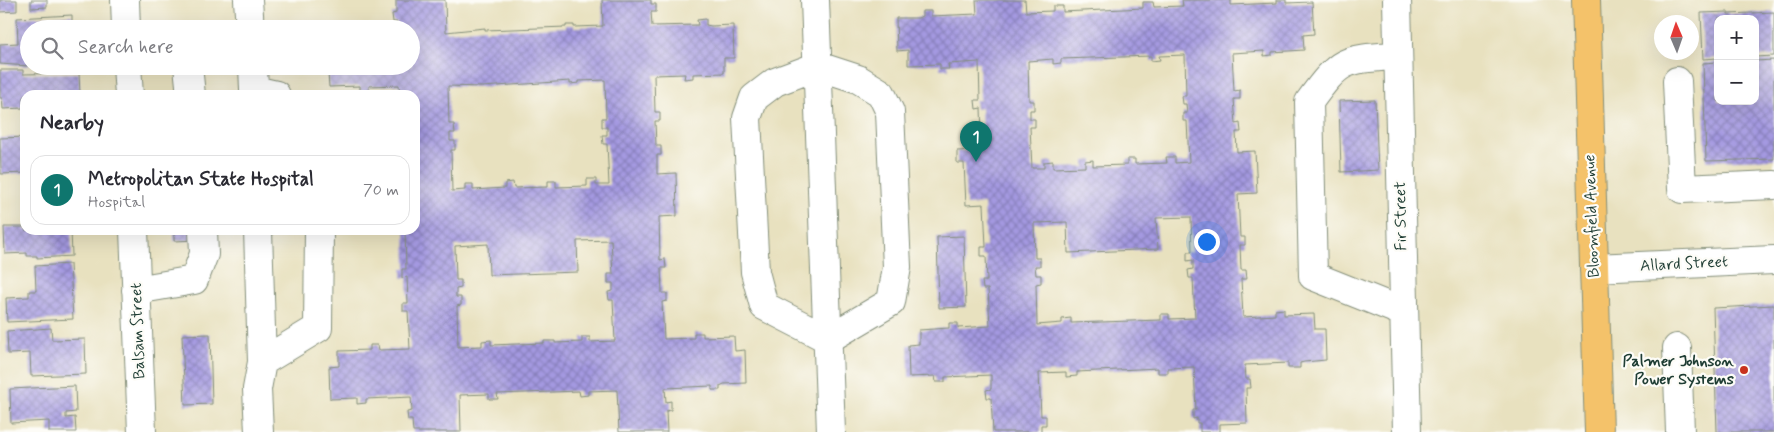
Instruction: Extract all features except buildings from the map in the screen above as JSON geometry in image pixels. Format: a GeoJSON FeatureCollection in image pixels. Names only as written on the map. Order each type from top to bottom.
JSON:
{"type":"FeatureCollection","features":[{"type":"Feature","properties":{"kind":"main road","name":"Bloomfield Avenue"},"geometry":{"type":"LineString","coordinates":[[1586,0],[1599,432]]}},
{"type":"Feature","properties":{"kind":"street"},"geometry":{"type":"LineString","coordinates":[[125,0],[126,20]]}},
{"type":"Feature","properties":{"kind":"street"},"geometry":{"type":"LineString","coordinates":[[248,0],[249,20]]}},
{"type":"Feature","properties":{"kind":"street"},"geometry":{"type":"LineString","coordinates":[[815,0],[831,432]]}},
{"type":"Feature","properties":{"kind":"street","name":"Fir Street"},"geometry":{"type":"LineString","coordinates":[[1397,0],[1407,432]]}},
{"type":"Feature","properties":{"kind":"street"},"geometry":{"type":"LineString","coordinates":[[1397,56],[1358,58],[1339,66],[1309,102],[1313,276],[1403,312]]}},
{"type":"Feature","properties":{"kind":"street"},"geometry":{"type":"LineString","coordinates":[[818,66],[858,79],[881,93],[890,112],[897,267],[891,302],[828,339],[764,306],[754,272],[747,118],[754,98],[776,82],[818,66]]}},
{"type":"Feature","properties":{"kind":"street"},"geometry":{"type":"LineString","coordinates":[[128,75],[129,90]]}},
{"type":"Feature","properties":{"kind":"street"},"geometry":{"type":"LineString","coordinates":[[189,75],[190,90]]}},
{"type":"Feature","properties":{"kind":"street"},"geometry":{"type":"LineString","coordinates":[[1677,81],[1682,189],[1774,186]]}},
{"type":"Feature","properties":{"kind":"street","name":"Balsam Street"},"geometry":{"type":"LineString","coordinates":[[134,235],[142,432]]}},
{"type":"Feature","properties":{"kind":"street"},"geometry":{"type":"LineString","coordinates":[[136,290],[194,280],[204,254],[203,235]]}},
{"type":"Feature","properties":{"kind":"street"},"geometry":{"type":"LineString","coordinates":[[258,235],[262,362],[257,389],[259,432]]}},
{"type":"Feature","properties":{"kind":"street"},"geometry":{"type":"LineString","coordinates":[[262,362],[318,328],[319,235]]}},
{"type":"Feature","properties":{"kind":"street","name":"Allard Street"},"geometry":{"type":"LineString","coordinates":[[1594,268],[1774,260]]}},
{"type":"Feature","properties":{"kind":"street"},"geometry":{"type":"LineString","coordinates":[[1677,348],[1680,432]]}},
{"type":"Feature","properties":{"kind":"place","name":"Metropolitan State Hospital"},"geometry":{"type":"Point","coordinates":[976,162]}},
{"type":"Feature","properties":{"kind":"place","name":"Palmer Johnson Power Systems"},"geometry":{"type":"Point","coordinates":[1744,370]}}]}
